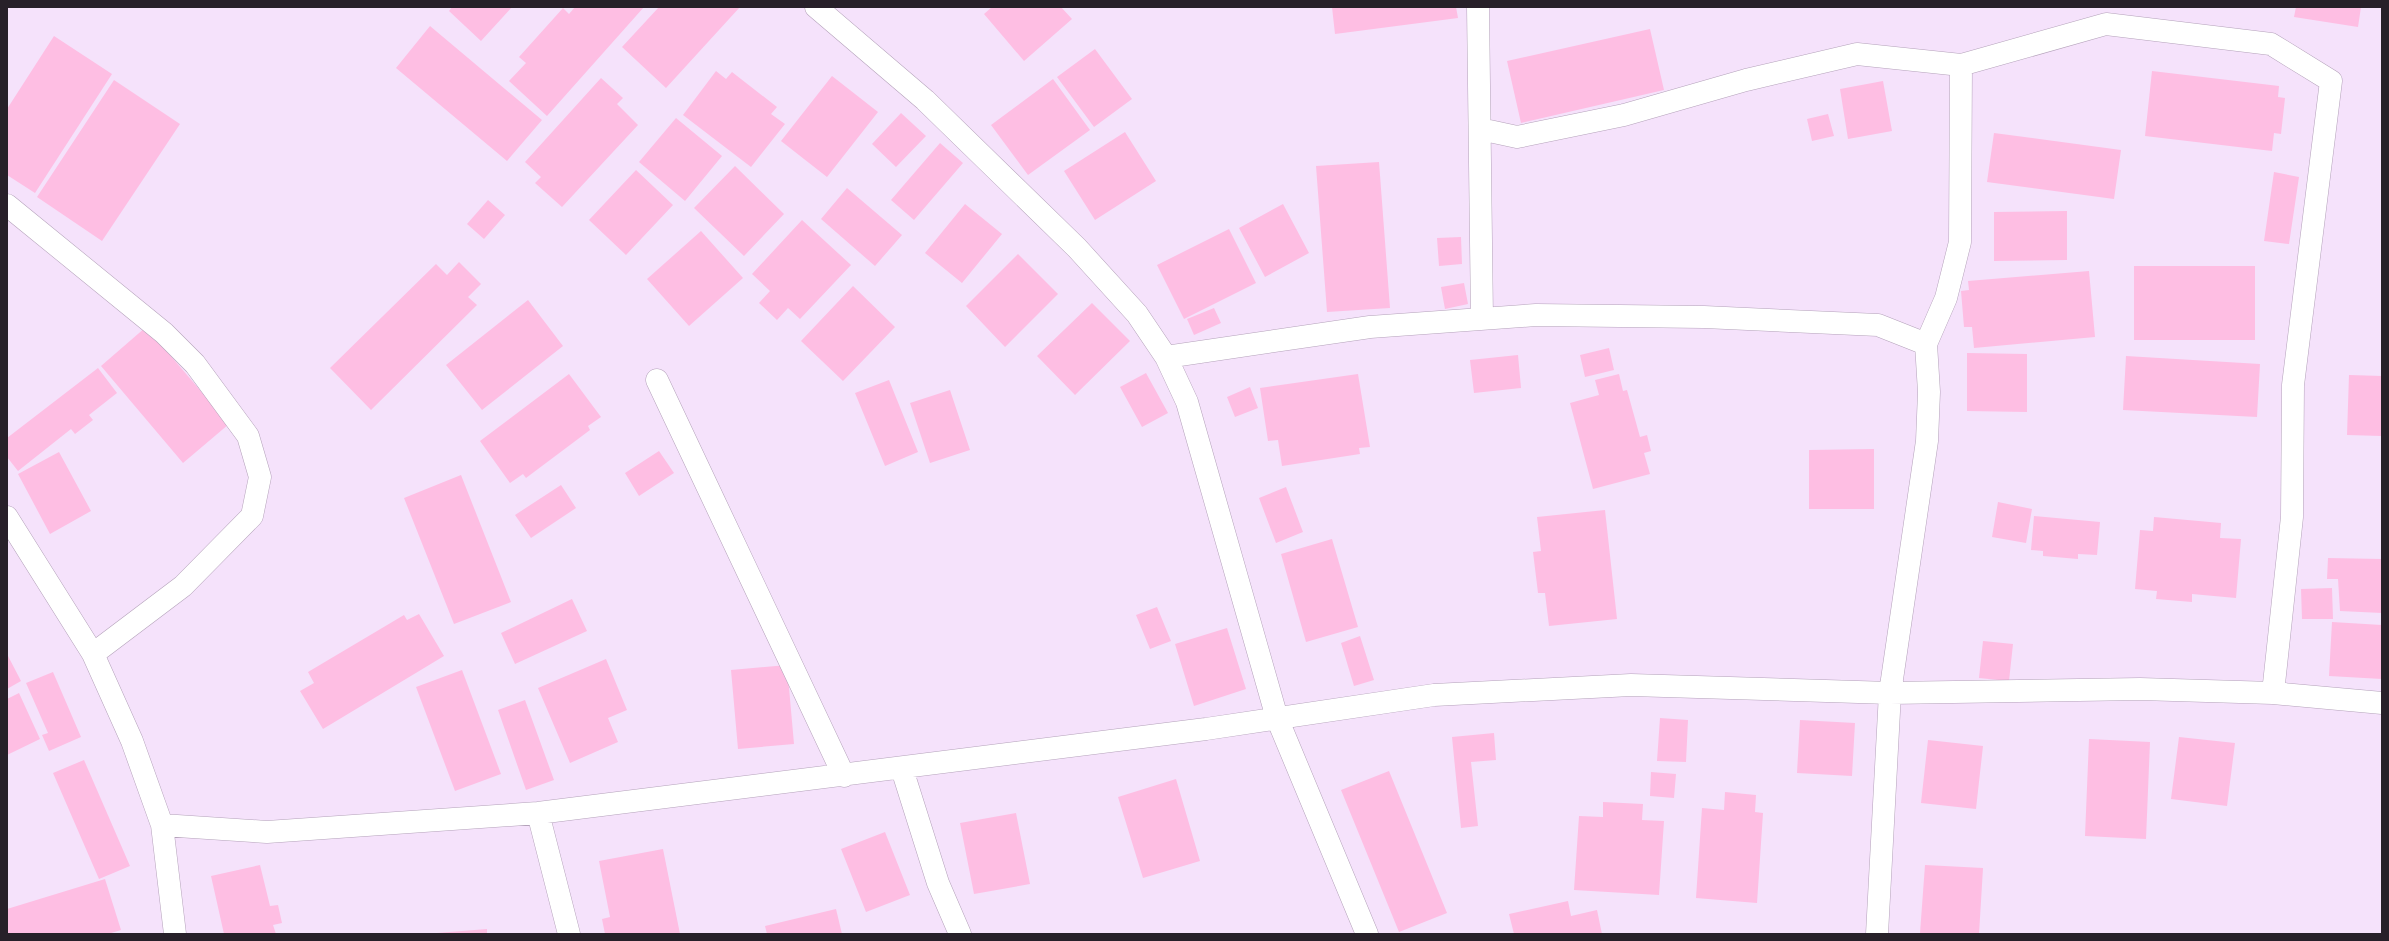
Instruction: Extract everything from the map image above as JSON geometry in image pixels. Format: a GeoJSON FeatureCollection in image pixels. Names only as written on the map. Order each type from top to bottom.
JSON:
{"type":"FeatureCollection","features":[{"type":"Feature","properties":{"kind":"street"},"geometry":{"type":"LineString","coordinates":[[816,7],[925,100],[1077,248],[1138,314],[1166,356],[1187,402],[1277,718],[1367,934]]}},
{"type":"Feature","properties":{"kind":"street"},"geometry":{"type":"LineString","coordinates":[[1478,7],[1482,319]]}},
{"type":"Feature","properties":{"kind":"street"},"geometry":{"type":"LineString","coordinates":[[1480,129],[1517,137],[1624,115],[1746,80],[1857,54],[1961,65],[2106,24],[2271,44],[2331,81],[2293,385],[2292,517],[2273,693]]}},
{"type":"Feature","properties":{"kind":"street"},"geometry":{"type":"LineString","coordinates":[[1877,934],[1890,693],[1927,441],[1929,392],[1926,344],[1946,298],[1960,242],[1961,65]]}},
{"type":"Feature","properties":{"kind":"street"},"geometry":{"type":"LineString","coordinates":[[7,205],[164,332],[195,364],[248,436],[260,477],[252,516],[183,586],[93,654]]}},
{"type":"Feature","properties":{"kind":"street"},"geometry":{"type":"LineString","coordinates":[[1166,356],[1370,327],[1536,315],[1704,317],[1878,325],[1926,344]]}},
{"type":"Feature","properties":{"kind":"street"},"geometry":{"type":"LineString","coordinates":[[657,380],[844,776]]}},
{"type":"Feature","properties":{"kind":"street"},"geometry":{"type":"LineString","coordinates":[[7,517],[93,654],[132,741],[162,825],[175,934]]}},
{"type":"Feature","properties":{"kind":"street"},"geometry":{"type":"LineString","coordinates":[[162,825],[267,832],[538,813],[1206,730],[1434,695],[1631,685],[1890,693],[2140,689],[2273,693],[2382,703]]}},
{"type":"Feature","properties":{"kind":"street"},"geometry":{"type":"LineString","coordinates":[[902,768],[938,883],[960,934]]}},
{"type":"Feature","properties":{"kind":"street"},"geometry":{"type":"LineString","coordinates":[[538,813],[569,934]]}},
{"type":"Feature","properties":{"kind":"building"},"geometry":{"type":"Polygon","coordinates":[[[452,7],[512,7],[481,41],[449,11],[452,7]]]}},
{"type":"Feature","properties":{"kind":"building"},"geometry":{"type":"Polygon","coordinates":[[[575,7],[644,7],[547,116],[509,81],[526,63],[519,57],[563,8],[569,14],[575,7]]]}},
{"type":"Feature","properties":{"kind":"building"},"geometry":{"type":"Polygon","coordinates":[[[659,7],[740,7],[666,88],[622,47],[659,7]]]}},
{"type":"Feature","properties":{"kind":"building"},"geometry":{"type":"Polygon","coordinates":[[[992,7],[1061,7],[1072,19],[1024,61],[984,14],[992,7]]]}},
{"type":"Feature","properties":{"kind":"building"},"geometry":{"type":"Polygon","coordinates":[[[1332,7],[1456,7],[1458,18],[1335,34],[1332,7]]]}},
{"type":"Feature","properties":{"kind":"building"},"geometry":{"type":"Polygon","coordinates":[[[2296,7],[2361,7],[2358,27],[2294,17],[2296,7]]]}},
{"type":"Feature","properties":{"kind":"building"},"geometry":{"type":"Polygon","coordinates":[[[430,26],[542,120],[507,161],[396,68],[430,26]]]}},
{"type":"Feature","properties":{"kind":"building"},"geometry":{"type":"Polygon","coordinates":[[[1650,29],[1664,90],[1521,123],[1507,61],[1650,29]]]}},
{"type":"Feature","properties":{"kind":"building"},"geometry":{"type":"Polygon","coordinates":[[[54,36],[112,74],[35,193],[7,175],[7,109],[54,36]]]}},
{"type":"Feature","properties":{"kind":"building"},"geometry":{"type":"Polygon","coordinates":[[[1095,49],[1132,99],[1094,127],[1057,77],[1095,49]]]}},
{"type":"Feature","properties":{"kind":"building"},"geometry":{"type":"Polygon","coordinates":[[[716,71],[726,79],[732,72],[777,107],[771,114],[785,124],[751,167],[683,115],[716,71]]]}},
{"type":"Feature","properties":{"kind":"building"},"geometry":{"type":"Polygon","coordinates":[[[2152,71],[2279,86],[2278,97],[2285,98],[2281,134],[2274,133],[2272,151],[2145,136],[2152,71]]]}},
{"type":"Feature","properties":{"kind":"building"},"geometry":{"type":"Polygon","coordinates":[[[832,76],[878,112],[827,177],[781,141],[832,76]]]}},
{"type":"Feature","properties":{"kind":"building"},"geometry":{"type":"Polygon","coordinates":[[[601,78],[623,98],[617,104],[638,125],[562,207],[535,183],[541,177],[525,162],[601,78]]]}},
{"type":"Feature","properties":{"kind":"building"},"geometry":{"type":"Polygon","coordinates":[[[1053,79],[1090,130],[1028,175],[991,125],[1053,79]]]}},
{"type":"Feature","properties":{"kind":"building"},"geometry":{"type":"Polygon","coordinates":[[[114,80],[180,124],[102,241],[37,197],[114,80]]]}},
{"type":"Feature","properties":{"kind":"building"},"geometry":{"type":"Polygon","coordinates":[[[1883,81],[1892,131],[1848,139],[1840,89],[1883,81]]]}},
{"type":"Feature","properties":{"kind":"building"},"geometry":{"type":"Polygon","coordinates":[[[901,113],[926,136],[896,167],[872,144],[901,113]]]}},
{"type":"Feature","properties":{"kind":"building"},"geometry":{"type":"Polygon","coordinates":[[[1828,114],[1834,136],[1812,141],[1807,119],[1828,114]]]}},
{"type":"Feature","properties":{"kind":"building"},"geometry":{"type":"Polygon","coordinates":[[[676,118],[722,156],[685,201],[639,162],[676,118]]]}},
{"type":"Feature","properties":{"kind":"building"},"geometry":{"type":"Polygon","coordinates":[[[1125,132],[1156,181],[1095,220],[1064,171],[1125,132]]]}},
{"type":"Feature","properties":{"kind":"building"},"geometry":{"type":"Polygon","coordinates":[[[1994,133],[2121,150],[2114,199],[1987,182],[1994,133]]]}},
{"type":"Feature","properties":{"kind":"building"},"geometry":{"type":"Polygon","coordinates":[[[940,143],[963,163],[914,220],[891,200],[940,143]]]}},
{"type":"Feature","properties":{"kind":"building"},"geometry":{"type":"Polygon","coordinates":[[[1379,162],[1390,308],[1327,312],[1316,166],[1379,162]]]}},
{"type":"Feature","properties":{"kind":"building"},"geometry":{"type":"Polygon","coordinates":[[[735,166],[784,214],[744,256],[694,208],[735,166]]]}},
{"type":"Feature","properties":{"kind":"building"},"geometry":{"type":"Polygon","coordinates":[[[636,170],[673,205],[626,255],[589,220],[636,170]]]}},
{"type":"Feature","properties":{"kind":"building"},"geometry":{"type":"Polygon","coordinates":[[[2274,172],[2299,177],[2289,244],[2264,241],[2274,172]]]}},
{"type":"Feature","properties":{"kind":"building"},"geometry":{"type":"Polygon","coordinates":[[[847,188],[902,235],[875,266],[821,219],[847,188]]]}},
{"type":"Feature","properties":{"kind":"building"},"geometry":{"type":"Polygon","coordinates":[[[488,200],[505,215],[484,239],[467,224],[488,200]]]}},
{"type":"Feature","properties":{"kind":"building"},"geometry":{"type":"Polygon","coordinates":[[[965,204],[1002,234],[962,283],[925,253],[965,204]]]}},
{"type":"Feature","properties":{"kind":"building"},"geometry":{"type":"Polygon","coordinates":[[[1283,204],[1309,253],[1265,277],[1239,228],[1283,204]]]}},
{"type":"Feature","properties":{"kind":"building"},"geometry":{"type":"Polygon","coordinates":[[[2067,211],[2067,260],[1994,261],[1994,212],[2067,211]]]}},
{"type":"Feature","properties":{"kind":"building"},"geometry":{"type":"Polygon","coordinates":[[[802,220],[851,265],[800,319],[788,308],[777,320],[759,303],[770,291],[752,274],[802,220]]]}},
{"type":"Feature","properties":{"kind":"building"},"geometry":{"type":"Polygon","coordinates":[[[1229,229],[1256,283],[1184,319],[1157,265],[1229,229]]]}},
{"type":"Feature","properties":{"kind":"building"},"geometry":{"type":"Polygon","coordinates":[[[701,231],[743,278],[689,326],[647,279],[701,231]]]}},
{"type":"Feature","properties":{"kind":"building"},"geometry":{"type":"Polygon","coordinates":[[[1461,237],[1462,264],[1439,266],[1437,238],[1461,237]]]}},
{"type":"Feature","properties":{"kind":"building"},"geometry":{"type":"Polygon","coordinates":[[[1018,254],[1058,294],[1005,347],[966,306],[1018,254]]]}},
{"type":"Feature","properties":{"kind":"building"},"geometry":{"type":"Polygon","coordinates":[[[459,262],[481,284],[468,297],[477,305],[371,410],[330,368],[436,264],[447,275],[459,262]]]}},
{"type":"Feature","properties":{"kind":"building"},"geometry":{"type":"Polygon","coordinates":[[[2134,266],[2255,266],[2255,340],[2134,340],[2134,266]]]}},
{"type":"Feature","properties":{"kind":"building"},"geometry":{"type":"Polygon","coordinates":[[[2089,271],[2095,337],[1974,348],[1972,327],[1964,327],[1961,291],[1969,290],[1968,281],[2089,271]]]}},
{"type":"Feature","properties":{"kind":"building"},"geometry":{"type":"Polygon","coordinates":[[[1464,283],[1468,304],[1445,309],[1441,287],[1464,283]]]}},
{"type":"Feature","properties":{"kind":"building"},"geometry":{"type":"Polygon","coordinates":[[[853,286],[895,327],[843,381],[801,341],[853,286]]]}},
{"type":"Feature","properties":{"kind":"building"},"geometry":{"type":"Polygon","coordinates":[[[528,300],[563,346],[482,410],[446,365],[528,300]]]}},
{"type":"Feature","properties":{"kind":"building"},"geometry":{"type":"Polygon","coordinates":[[[1092,303],[1130,341],[1075,395],[1037,356],[1092,303]]]}},
{"type":"Feature","properties":{"kind":"building"},"geometry":{"type":"Polygon","coordinates":[[[1214,308],[1221,323],[1194,335],[1187,319],[1214,308]]]}},
{"type":"Feature","properties":{"kind":"building"},"geometry":{"type":"Polygon","coordinates":[[[146,327],[229,424],[183,463],[101,366],[146,327]]]}},
{"type":"Feature","properties":{"kind":"building"},"geometry":{"type":"Polygon","coordinates":[[[1609,348],[1614,370],[1585,377],[1580,355],[1609,348]]]}},
{"type":"Feature","properties":{"kind":"building"},"geometry":{"type":"Polygon","coordinates":[[[1967,353],[2027,354],[2027,412],[1967,411],[1967,353]]]}},
{"type":"Feature","properties":{"kind":"building"},"geometry":{"type":"Polygon","coordinates":[[[1518,355],[1521,388],[1474,393],[1470,360],[1518,355]]]}},
{"type":"Feature","properties":{"kind":"building"},"geometry":{"type":"Polygon","coordinates":[[[2126,356],[2260,364],[2257,417],[2123,410],[2126,356]]]}},
{"type":"Feature","properties":{"kind":"building"},"geometry":{"type":"Polygon","coordinates":[[[98,368],[117,393],[89,415],[93,420],[75,434],[71,429],[18,471],[7,457],[7,438],[98,368]]]}},
{"type":"Feature","properties":{"kind":"building"},"geometry":{"type":"Polygon","coordinates":[[[1146,373],[1168,413],[1142,427],[1120,387],[1146,373]]]}},
{"type":"Feature","properties":{"kind":"building"},"geometry":{"type":"Polygon","coordinates":[[[569,374],[601,417],[588,426],[590,430],[526,478],[523,474],[510,483],[480,441],[569,374]]]}},
{"type":"Feature","properties":{"kind":"building"},"geometry":{"type":"Polygon","coordinates":[[[1358,374],[1370,447],[1359,448],[1360,454],[1282,466],[1278,440],[1268,441],[1260,388],[1358,374]]]}},
{"type":"Feature","properties":{"kind":"building"},"geometry":{"type":"Polygon","coordinates":[[[1619,374],[1623,391],[1627,390],[1640,437],[1647,435],[1651,451],[1644,453],[1650,474],[1593,489],[1570,403],[1599,395],[1595,380],[1619,374]]]}},
{"type":"Feature","properties":{"kind":"building"},"geometry":{"type":"Polygon","coordinates":[[[2349,375],[2382,376],[2382,436],[2347,435],[2349,375]]]}},
{"type":"Feature","properties":{"kind":"building"},"geometry":{"type":"Polygon","coordinates":[[[889,380],[918,452],[885,466],[855,393],[889,380]]]}},
{"type":"Feature","properties":{"kind":"building"},"geometry":{"type":"Polygon","coordinates":[[[1250,387],[1258,408],[1235,417],[1227,397],[1250,387]]]}},
{"type":"Feature","properties":{"kind":"building"},"geometry":{"type":"Polygon","coordinates":[[[950,390],[970,450],[930,463],[910,403],[950,390]]]}},
{"type":"Feature","properties":{"kind":"building"},"geometry":{"type":"Polygon","coordinates":[[[1874,449],[1874,509],[1809,509],[1809,450],[1874,449]]]}},
{"type":"Feature","properties":{"kind":"building"},"geometry":{"type":"Polygon","coordinates":[[[659,451],[674,473],[639,496],[625,473],[659,451]]]}},
{"type":"Feature","properties":{"kind":"building"},"geometry":{"type":"Polygon","coordinates":[[[59,452],[91,511],[50,534],[18,474],[59,452]]]}},
{"type":"Feature","properties":{"kind":"building"},"geometry":{"type":"Polygon","coordinates":[[[461,475],[511,602],[454,624],[404,498],[461,475]]]}},
{"type":"Feature","properties":{"kind":"building"},"geometry":{"type":"Polygon","coordinates":[[[561,485],[576,508],[531,538],[515,515],[561,485]]]}},
{"type":"Feature","properties":{"kind":"building"},"geometry":{"type":"Polygon","coordinates":[[[1286,487],[1303,532],[1276,543],[1259,498],[1286,487]]]}},
{"type":"Feature","properties":{"kind":"building"},"geometry":{"type":"Polygon","coordinates":[[[1998,502],[2032,509],[2026,543],[1992,537],[1998,502]]]}},
{"type":"Feature","properties":{"kind":"building"},"geometry":{"type":"Polygon","coordinates":[[[1605,510],[1617,619],[1549,626],[1545,593],[1538,593],[1533,552],[1541,551],[1537,517],[1605,510]]]}},
{"type":"Feature","properties":{"kind":"building"},"geometry":{"type":"Polygon","coordinates":[[[2034,516],[2100,522],[2097,555],[2078,554],[2078,559],[2043,556],[2043,551],[2031,550],[2034,516]]]}},
{"type":"Feature","properties":{"kind":"building"},"geometry":{"type":"Polygon","coordinates":[[[2154,517],[2221,523],[2220,538],[2241,539],[2236,598],[2192,594],[2192,602],[2156,599],[2157,591],[2135,589],[2140,530],[2153,531],[2154,517]]]}},
{"type":"Feature","properties":{"kind":"building"},"geometry":{"type":"Polygon","coordinates":[[[1332,539],[1358,627],[1306,642],[1281,554],[1332,539]]]}},
{"type":"Feature","properties":{"kind":"building"},"geometry":{"type":"Polygon","coordinates":[[[2328,558],[2382,559],[2382,613],[2340,611],[2338,579],[2327,579],[2328,558]]]}},
{"type":"Feature","properties":{"kind":"building"},"geometry":{"type":"Polygon","coordinates":[[[2332,588],[2333,619],[2302,619],[2301,589],[2332,588]]]}},
{"type":"Feature","properties":{"kind":"building"},"geometry":{"type":"Polygon","coordinates":[[[572,599],[587,631],[515,664],[501,633],[572,599]]]}},
{"type":"Feature","properties":{"kind":"building"},"geometry":{"type":"Polygon","coordinates":[[[1157,607],[1171,641],[1150,649],[1136,615],[1157,607]]]}},
{"type":"Feature","properties":{"kind":"building"},"geometry":{"type":"Polygon","coordinates":[[[419,614],[444,656],[323,729],[300,691],[314,683],[308,672],[404,615],[407,620],[419,614]]]}},
{"type":"Feature","properties":{"kind":"building"},"geometry":{"type":"Polygon","coordinates":[[[2332,622],[2382,625],[2382,679],[2329,676],[2332,622]]]}},
{"type":"Feature","properties":{"kind":"building"},"geometry":{"type":"Polygon","coordinates":[[[1227,628],[1246,689],[1194,706],[1175,644],[1227,628]]]}},
{"type":"Feature","properties":{"kind":"building"},"geometry":{"type":"Polygon","coordinates":[[[1360,636],[1374,680],[1354,686],[1341,643],[1360,636]]]}},
{"type":"Feature","properties":{"kind":"building"},"geometry":{"type":"Polygon","coordinates":[[[1983,641],[2013,644],[2009,681],[1979,678],[1983,641]]]}},
{"type":"Feature","properties":{"kind":"building"},"geometry":{"type":"Polygon","coordinates":[[[7,654],[21,681],[7,689],[7,654]]]}},
{"type":"Feature","properties":{"kind":"building"},"geometry":{"type":"Polygon","coordinates":[[[606,659],[627,710],[608,718],[618,742],[570,763],[538,688],[606,659]]]}},
{"type":"Feature","properties":{"kind":"building"},"geometry":{"type":"Polygon","coordinates":[[[787,665],[794,744],[738,749],[731,670],[787,665]]]}},
{"type":"Feature","properties":{"kind":"building"},"geometry":{"type":"Polygon","coordinates":[[[462,670],[501,774],[455,791],[416,687],[462,670]]]}},
{"type":"Feature","properties":{"kind":"building"},"geometry":{"type":"Polygon","coordinates":[[[53,672],[81,737],[49,751],[42,735],[48,733],[26,683],[53,672]]]}},
{"type":"Feature","properties":{"kind":"building"},"geometry":{"type":"Polygon","coordinates":[[[19,693],[40,739],[7,755],[7,699],[19,693]]]}},
{"type":"Feature","properties":{"kind":"building"},"geometry":{"type":"Polygon","coordinates":[[[525,700],[554,780],[526,790],[498,710],[525,700]]]}},
{"type":"Feature","properties":{"kind":"building"},"geometry":{"type":"Polygon","coordinates":[[[1660,718],[1688,720],[1686,762],[1657,761],[1660,718]]]}},
{"type":"Feature","properties":{"kind":"building"},"geometry":{"type":"Polygon","coordinates":[[[1800,720],[1855,723],[1852,776],[1797,773],[1800,720]]]}},
{"type":"Feature","properties":{"kind":"building"},"geometry":{"type":"Polygon","coordinates":[[[1494,733],[1496,760],[1471,762],[1478,826],[1461,828],[1452,737],[1494,733]]]}},
{"type":"Feature","properties":{"kind":"building"},"geometry":{"type":"Polygon","coordinates":[[[2179,737],[2235,743],[2227,806],[2171,799],[2179,737]]]}},
{"type":"Feature","properties":{"kind":"building"},"geometry":{"type":"Polygon","coordinates":[[[2089,739],[2150,742],[2146,839],[2085,836],[2089,739]]]}},
{"type":"Feature","properties":{"kind":"building"},"geometry":{"type":"Polygon","coordinates":[[[1928,740],[1983,746],[1976,809],[1921,803],[1928,740]]]}},
{"type":"Feature","properties":{"kind":"building"},"geometry":{"type":"Polygon","coordinates":[[[84,760],[130,866],[99,879],[53,773],[84,760]]]}},
{"type":"Feature","properties":{"kind":"building"},"geometry":{"type":"Polygon","coordinates":[[[1389,771],[1447,913],[1399,932],[1341,790],[1389,771]]]}},
{"type":"Feature","properties":{"kind":"building"},"geometry":{"type":"Polygon","coordinates":[[[1651,772],[1676,774],[1674,798],[1650,796],[1651,772]]]}},
{"type":"Feature","properties":{"kind":"building"},"geometry":{"type":"Polygon","coordinates":[[[1176,779],[1200,861],[1143,878],[1118,797],[1176,779]]]}},
{"type":"Feature","properties":{"kind":"building"},"geometry":{"type":"Polygon","coordinates":[[[1725,792],[1756,795],[1755,812],[1763,813],[1757,903],[1696,898],[1702,808],[1724,810],[1725,792]]]}},
{"type":"Feature","properties":{"kind":"building"},"geometry":{"type":"Polygon","coordinates":[[[1603,802],[1643,804],[1642,820],[1664,821],[1659,895],[1574,890],[1579,816],[1603,817],[1603,802]]]}},
{"type":"Feature","properties":{"kind":"building"},"geometry":{"type":"Polygon","coordinates":[[[1016,813],[1030,884],[974,894],[960,823],[1016,813]]]}},
{"type":"Feature","properties":{"kind":"building"},"geometry":{"type":"Polygon","coordinates":[[[885,832],[910,895],[866,912],[841,849],[885,832]]]}},
{"type":"Feature","properties":{"kind":"building"},"geometry":{"type":"Polygon","coordinates":[[[663,849],[680,934],[605,934],[602,919],[610,917],[599,861],[663,849]]]}},
{"type":"Feature","properties":{"kind":"building"},"geometry":{"type":"Polygon","coordinates":[[[260,865],[270,906],[278,905],[282,923],[273,925],[276,934],[224,934],[211,876],[260,865]]]}},
{"type":"Feature","properties":{"kind":"building"},"geometry":{"type":"Polygon","coordinates":[[[1925,865],[1983,868],[1979,934],[1920,933],[1925,865]]]}},
{"type":"Feature","properties":{"kind":"building"},"geometry":{"type":"Polygon","coordinates":[[[105,879],[121,930],[108,934],[7,934],[7,909],[105,879]]]}},
{"type":"Feature","properties":{"kind":"building"},"geometry":{"type":"Polygon","coordinates":[[[1568,901],[1571,916],[1597,910],[1602,934],[1514,934],[1509,914],[1568,901]]]}},
{"type":"Feature","properties":{"kind":"building"},"geometry":{"type":"Polygon","coordinates":[[[836,909],[842,934],[767,934],[765,926],[836,909]]]}},
{"type":"Feature","properties":{"kind":"building"},"geometry":{"type":"Polygon","coordinates":[[[487,929],[487,934],[437,934],[437,933],[487,929]]]}}]}
